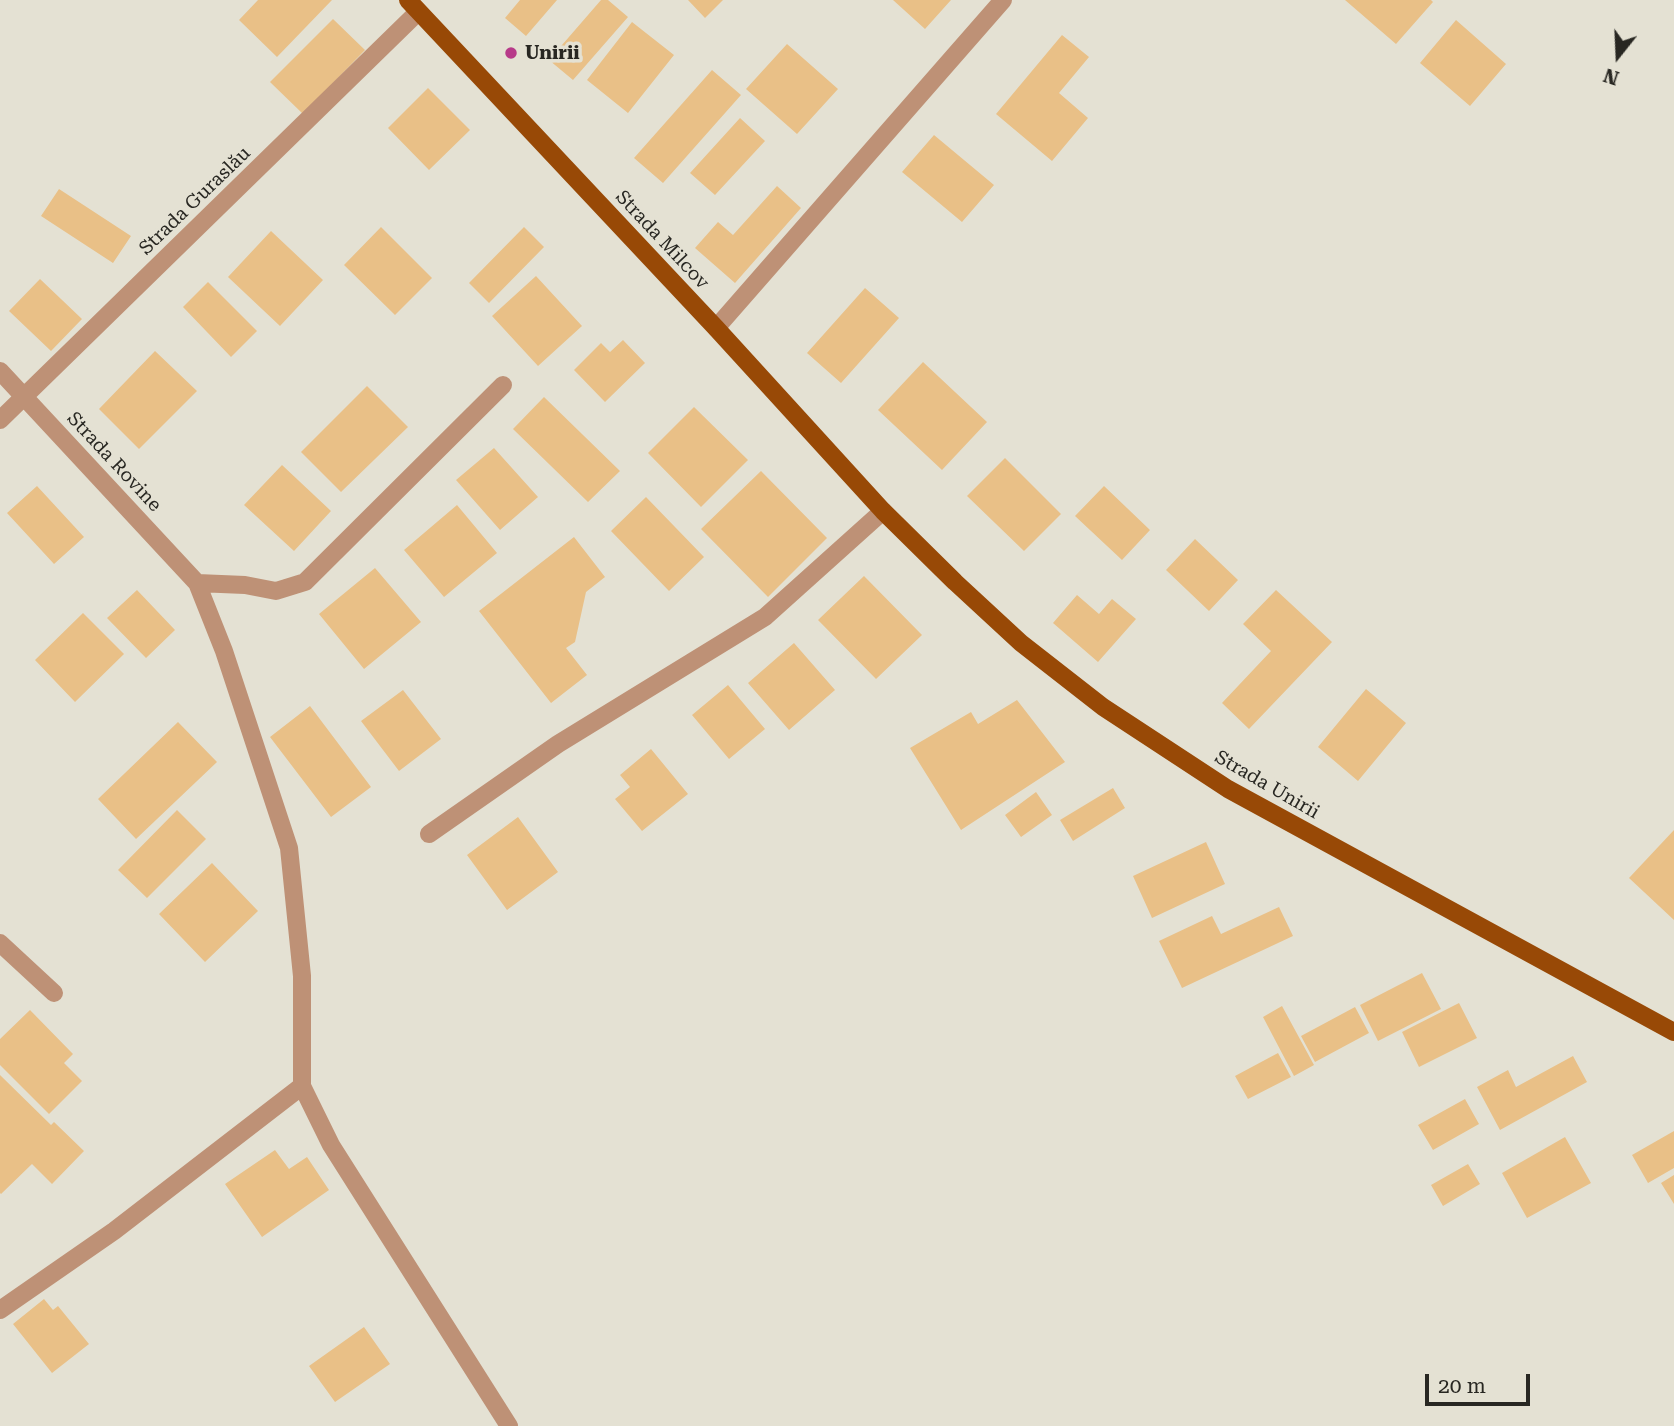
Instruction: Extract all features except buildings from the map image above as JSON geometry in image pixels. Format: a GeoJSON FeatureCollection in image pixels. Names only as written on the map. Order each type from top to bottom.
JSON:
{"type":"FeatureCollection","features":[{"type":"Feature","properties":{"kind":"main road","name":"Strada Milcov"},"geometry":{"type":"LineString","coordinates":[[413,6],[884,510]]}},
{"type":"Feature","properties":{"kind":"main road","name":"Strada Unirii"},"geometry":{"type":"LineString","coordinates":[[884,510],[955,582],[1021,643],[1126,722],[1228,789],[1674,1032]]}},
{"type":"Feature","properties":{"kind":"street"},"geometry":{"type":"LineString","coordinates":[[716,328],[1003,0]]}},
{"type":"Feature","properties":{"kind":"street","name":"Strada Guraslău"},"geometry":{"type":"LineString","coordinates":[[0,420],[413,6]]}},
{"type":"Feature","properties":{"kind":"street","name":"Strada Rovine"},"geometry":{"type":"LineString","coordinates":[[0,371],[197,583]]}},
{"type":"Feature","properties":{"kind":"street"},"geometry":{"type":"LineString","coordinates":[[503,385],[305,582],[276,591],[245,585],[197,583],[224,651],[289,848],[302,976],[302,1086],[331,1145],[509,1426]]}},
{"type":"Feature","properties":{"kind":"street"},"geometry":{"type":"LineString","coordinates":[[429,834],[558,744],[765,617],[884,510]]}},
{"type":"Feature","properties":{"kind":"street"},"geometry":{"type":"LineString","coordinates":[[0,943],[54,993]]}},
{"type":"Feature","properties":{"kind":"street"},"geometry":{"type":"LineString","coordinates":[[0,1310],[114,1231],[302,1086]]}},
{"type":"Feature","properties":{"kind":"place","name":"Unirii"},"geometry":{"type":"Point","coordinates":[511,53]}}]}
